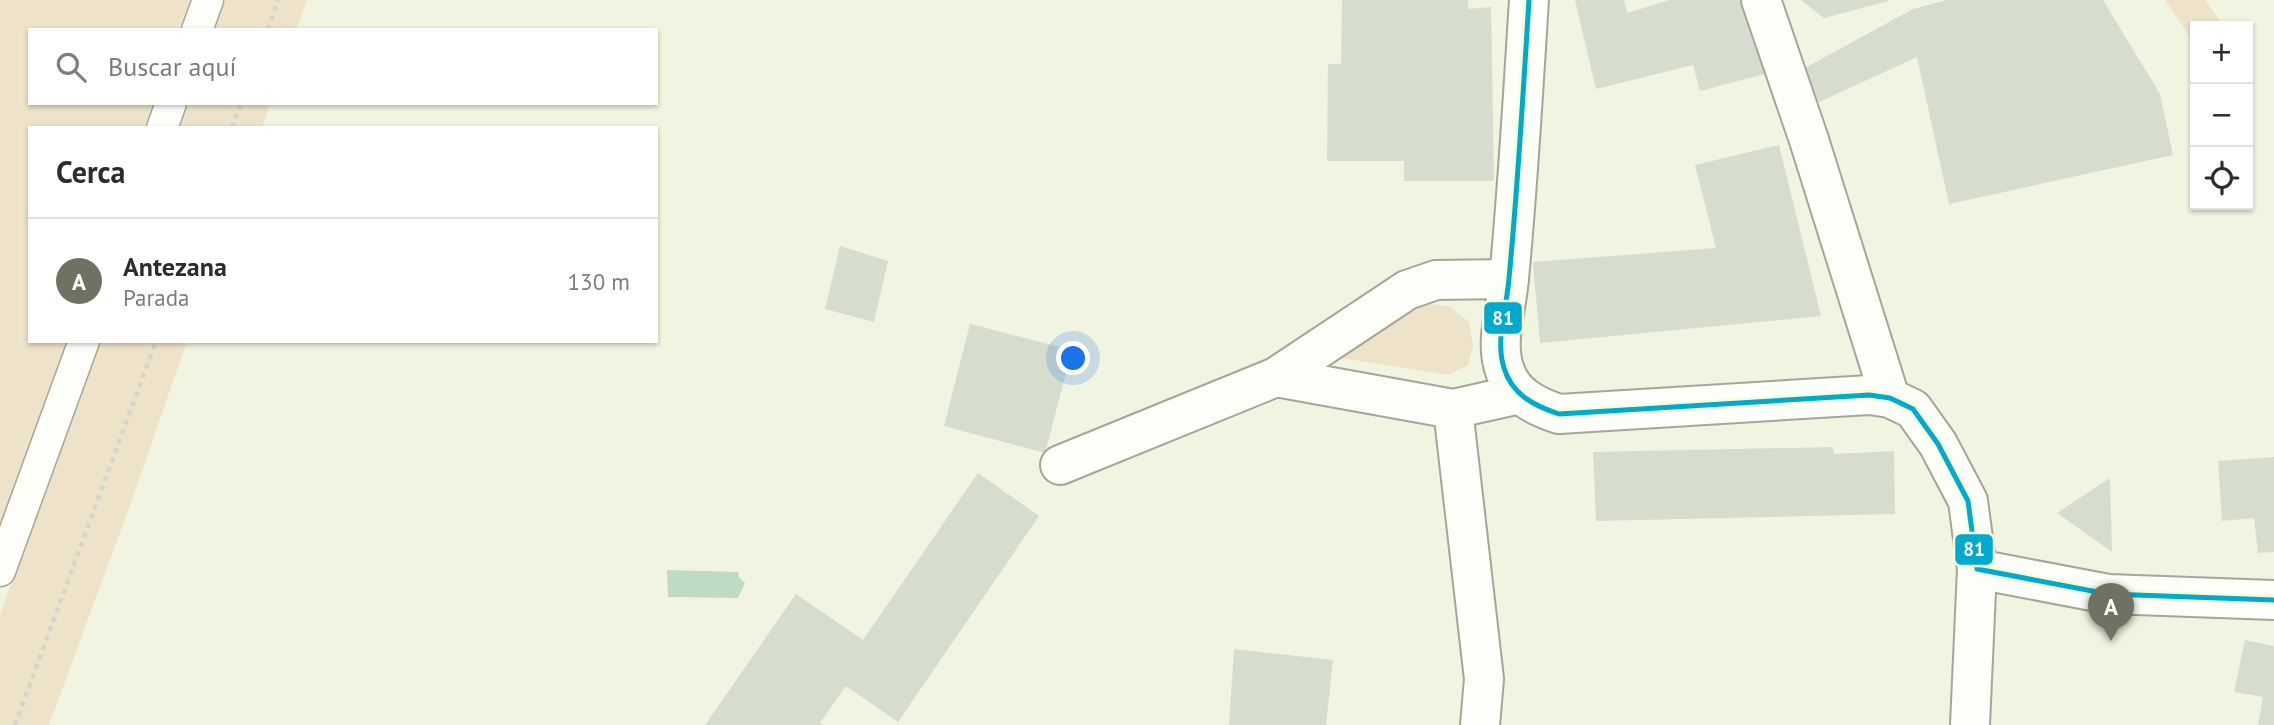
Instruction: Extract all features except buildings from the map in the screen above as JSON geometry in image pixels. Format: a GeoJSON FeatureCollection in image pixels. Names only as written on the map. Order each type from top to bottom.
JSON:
{"type":"FeatureCollection","features":[{"type":"Feature","properties":{"kind":"street"},"geometry":{"type":"LineString","coordinates":[[1530,0],[1509,279],[1500,349],[1504,371],[1520,394],[1535,406],[1559,414],[1869,395],[1890,398],[1913,409],[1937,444],[1968,502],[1977,569],[1970,725]]}},
{"type":"Feature","properties":{"kind":"street"},"geometry":{"type":"LineString","coordinates":[[1761,0],[1809,140],[1890,398]]}},
{"type":"Feature","properties":{"kind":"street"},"geometry":{"type":"LineString","coordinates":[[1060,465],[1276,377],[1407,290],[1436,279],[1509,279]]}},
{"type":"Feature","properties":{"kind":"street"},"geometry":{"type":"LineString","coordinates":[[1276,377],[1453,409],[1520,394]]}},
{"type":"Feature","properties":{"kind":"street"},"geometry":{"type":"LineString","coordinates":[[1453,409],[1484,679],[1480,725]]}},
{"type":"Feature","properties":{"kind":"street"},"geometry":{"type":"LineString","coordinates":[[1977,569],[2108,594],[2274,600]]}},
{"type":"Feature","properties":{"kind":"lane"},"geometry":{"type":"LineString","coordinates":[[198,28],[208,0]]}},
{"type":"Feature","properties":{"kind":"lane"},"geometry":{"type":"LineString","coordinates":[[163,126],[170,105]]}},
{"type":"Feature","properties":{"kind":"lane"},"geometry":{"type":"LineString","coordinates":[[0,571],[83,343]]}},
{"type":"Feature","properties":{"kind":"path"},"geometry":{"type":"LineString","coordinates":[[269,28],[278,0]]}},
{"type":"Feature","properties":{"kind":"path"},"geometry":{"type":"LineString","coordinates":[[233,126],[240,105]]}},
{"type":"Feature","properties":{"kind":"path"},"geometry":{"type":"LineString","coordinates":[[15,725],[155,343]]}},
{"type":"Feature","properties":{"kind":"shaded area"},"geometry":{"type":"Polygon","coordinates":[[[0,0],[190,0],[180,28],[28,28],[28,105],[152,105],[145,126],[28,126],[28,343],[66,343],[0,528],[0,0]]]}},
{"type":"Feature","properties":{"kind":"shaded area"},"geometry":{"type":"Polygon","coordinates":[[[223,0],[307,0],[297,28],[213,28],[223,0]]]}},
{"type":"Feature","properties":{"kind":"shaded area"},"geometry":{"type":"Polygon","coordinates":[[[2165,0],[2205,0],[2220,21],[2190,21],[2190,37],[2165,0]]]}},
{"type":"Feature","properties":{"kind":"shaded area"},"geometry":{"type":"Polygon","coordinates":[[[185,105],[269,105],[263,126],[178,126],[185,105]]]}},
{"type":"Feature","properties":{"kind":"shaded area"},"geometry":{"type":"Polygon","coordinates":[[[1419,302],[1450,307],[1469,322],[1473,346],[1468,365],[1448,375],[1341,358],[1340,350],[1419,302]]]}},
{"type":"Feature","properties":{"kind":"shaded area"},"geometry":{"type":"Polygon","coordinates":[[[98,343],[186,343],[49,725],[0,725],[0,615],[98,343]]]}},
{"type":"Feature","properties":{"kind":"shaded area"},"geometry":{"type":"Polygon","coordinates":[[[667,570],[739,572],[738,576],[745,583],[738,598],[668,597],[667,570]]]}},
{"type":"Feature","properties":{"kind":"transit line","name":"81"},"geometry":{"type":"LineString","coordinates":[[1529,0],[1515,209],[1501,346],[1508,377],[1526,398],[1559,414],[1869,395],[1890,398],[1913,409],[1938,444],[1968,501],[1977,569],[2108,594],[2274,600]]}},
{"type":"Feature","properties":{"kind":"place","name":"Antezana"},"geometry":{"type":"Point","coordinates":[2111,641]}}]}
